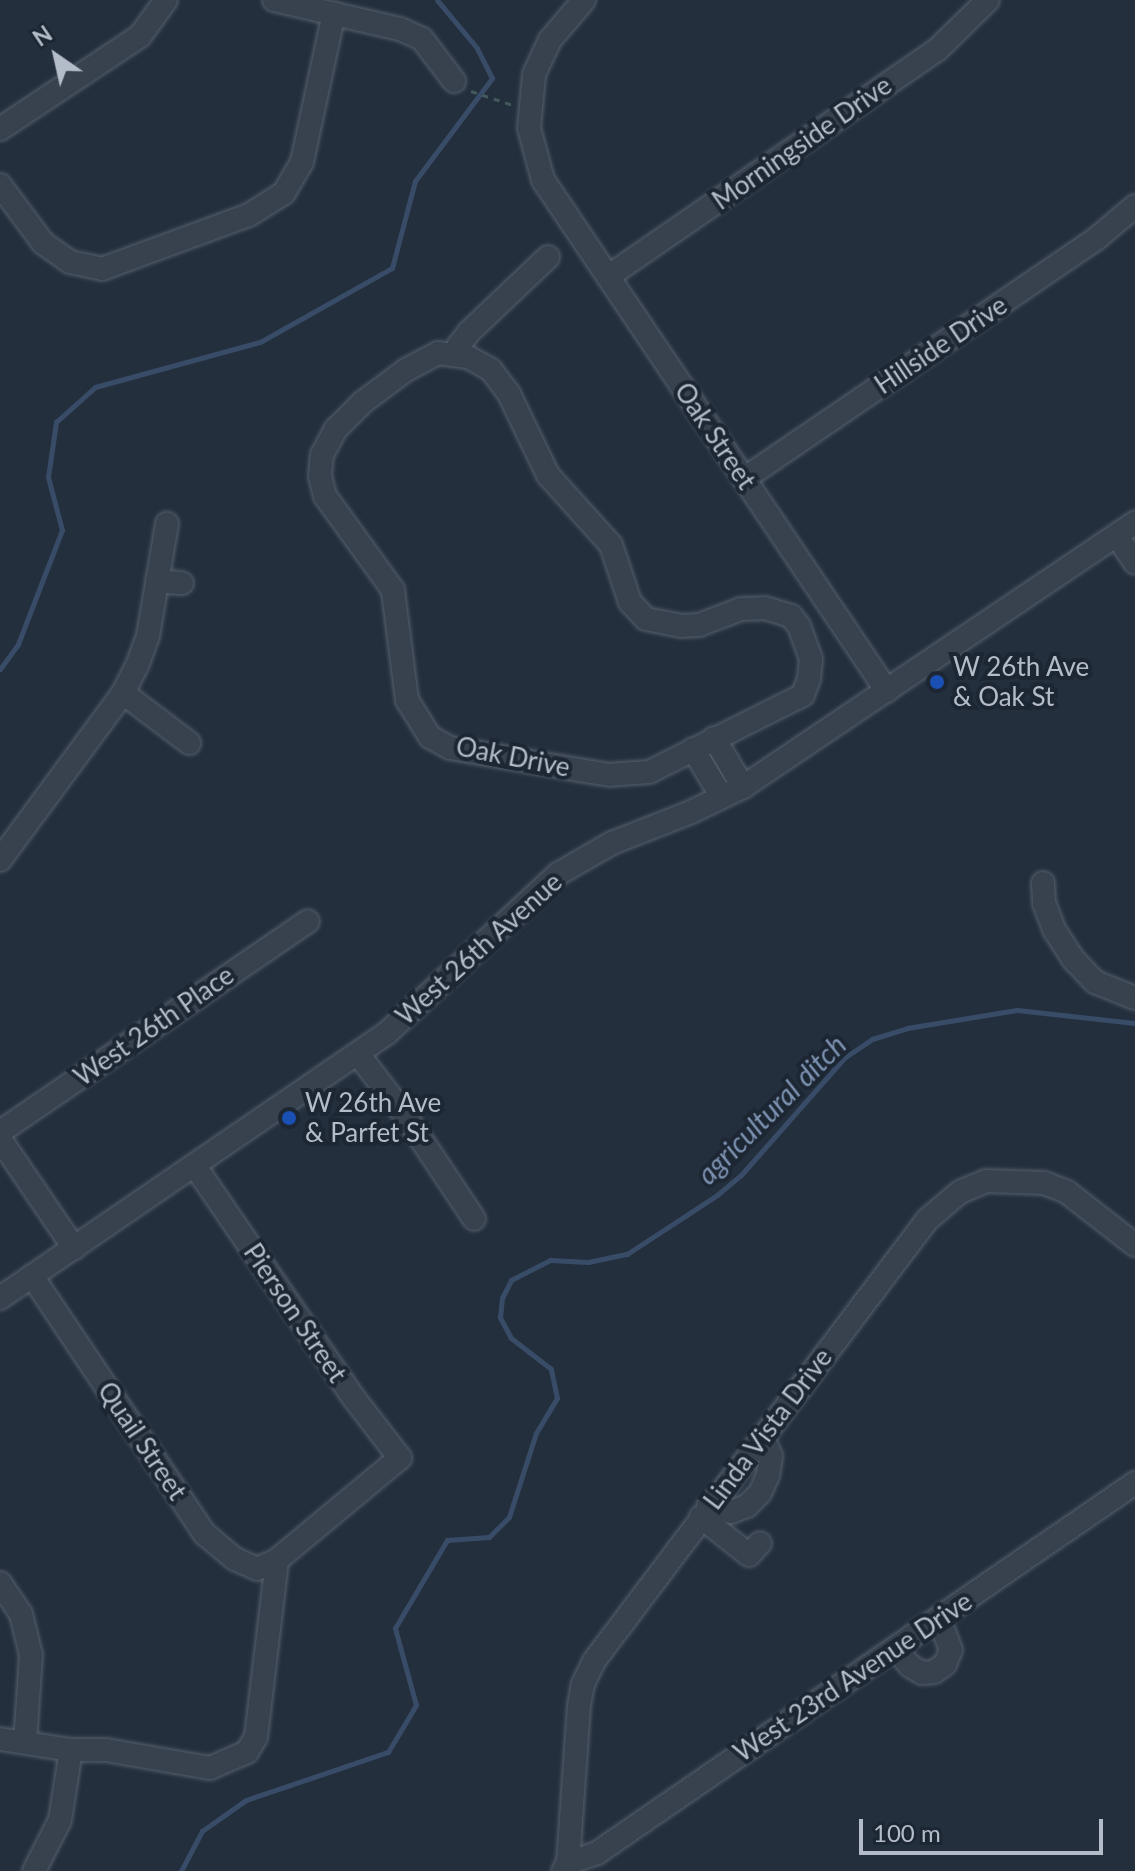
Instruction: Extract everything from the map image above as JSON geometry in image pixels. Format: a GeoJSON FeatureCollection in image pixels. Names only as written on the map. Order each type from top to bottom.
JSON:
{"type":"FeatureCollection","features":[{"type":"Feature","properties":{"kind":"street"},"geometry":{"type":"LineString","coordinates":[[0,129],[140,36],[166,0]]}},
{"type":"Feature","properties":{"kind":"street"},"geometry":{"type":"LineString","coordinates":[[274,0],[400,29],[422,39],[458,84]]}},
{"type":"Feature","properties":{"kind":"street","name":"Oak Street"},"geometry":{"type":"LineString","coordinates":[[584,0],[550,40],[534,75],[529,128],[543,180],[887,691]]}},
{"type":"Feature","properties":{"kind":"street","name":"Morningside Drive"},"geometry":{"type":"LineString","coordinates":[[609,276],[937,50],[988,0]]}},
{"type":"Feature","properties":{"kind":"street"},"geometry":{"type":"LineString","coordinates":[[0,185],[43,243],[70,262],[102,269],[249,215],[284,193],[302,162],[334,13]]}},
{"type":"Feature","properties":{"kind":"street","name":"Hillside Drive"},"geometry":{"type":"LineString","coordinates":[[744,479],[1084,247],[1135,206]]}},
{"type":"Feature","properties":{"kind":"street"},"geometry":{"type":"LineString","coordinates":[[458,356],[459,345],[469,332],[548,257]]}},
{"type":"Feature","properties":{"kind":"street","name":"Oak Drive"},"geometry":{"type":"LineString","coordinates":[[438,353],[468,357],[491,370],[509,394],[548,475],[611,545],[630,602],[646,619],[681,626],[699,625],[741,609],[765,608],[791,616],[799,626],[811,659],[803,695],[714,738],[649,772],[610,775],[450,748],[430,737],[407,700],[393,590],[325,496],[320,476],[322,455],[336,429],[385,386],[438,353]]}},
{"type":"Feature","properties":{"kind":"street"},"geometry":{"type":"LineString","coordinates":[[0,860],[123,693],[148,636],[167,524]]}},
{"type":"Feature","properties":{"kind":"street"},"geometry":{"type":"LineString","coordinates":[[1126,530],[1135,563]]}},
{"type":"Feature","properties":{"kind":"street","name":"West 26th Avenue"},"geometry":{"type":"LineString","coordinates":[[0,1298],[358,1054],[412,1012],[558,874],[612,843],[743,787],[1126,530]]}},
{"type":"Feature","properties":{"kind":"street"},"geometry":{"type":"LineString","coordinates":[[157,581],[182,583]]}},
{"type":"Feature","properties":{"kind":"street"},"geometry":{"type":"LineString","coordinates":[[123,693],[189,743]]}},
{"type":"Feature","properties":{"kind":"street"},"geometry":{"type":"LineString","coordinates":[[714,738],[743,787]]}},
{"type":"Feature","properties":{"kind":"street"},"geometry":{"type":"LineString","coordinates":[[693,749],[722,797]]}},
{"type":"Feature","properties":{"kind":"street"},"geometry":{"type":"LineString","coordinates":[[1043,883],[1044,903],[1055,931],[1073,959],[1095,982],[1135,998]]}},
{"type":"Feature","properties":{"kind":"street","name":"West 26th Place"},"geometry":{"type":"LineString","coordinates":[[0,1132],[308,921]]}},
{"type":"Feature","properties":{"kind":"street"},"geometry":{"type":"LineString","coordinates":[[358,1054],[407,1118],[474,1219]]}},
{"type":"Feature","properties":{"kind":"street"},"geometry":{"type":"LineString","coordinates":[[0,1139],[74,1248]]}},
{"type":"Feature","properties":{"kind":"street","name":"Pierson Street"},"geometry":{"type":"LineString","coordinates":[[195,1166],[353,1397],[400,1458],[277,1560]]}},
{"type":"Feature","properties":{"kind":"street","name":"Linda Vista Drive"},"geometry":{"type":"LineString","coordinates":[[566,1867],[583,1684],[594,1661],[927,1220],[960,1192],[994,1180],[1044,1183],[1067,1192],[1135,1245]]}},
{"type":"Feature","properties":{"kind":"street","name":"Quail Street"},"geometry":{"type":"LineString","coordinates":[[32,1276],[205,1534],[235,1559],[257,1569],[277,1560]]}},
{"type":"Feature","properties":{"kind":"street"},"geometry":{"type":"LineString","coordinates":[[705,1512],[731,1512],[747,1506],[760,1493],[768,1475],[771,1456],[762,1436]]}},
{"type":"Feature","properties":{"kind":"street","name":"West 23rd Avenue Drive"},"geometry":{"type":"LineString","coordinates":[[566,1867],[597,1853],[1135,1483]]}},
{"type":"Feature","properties":{"kind":"street"},"geometry":{"type":"LineString","coordinates":[[705,1512],[749,1555],[760,1543]]}},
{"type":"Feature","properties":{"kind":"street"},"geometry":{"type":"LineString","coordinates":[[0,1739],[71,1750],[106,1750],[210,1768],[247,1752],[256,1737],[277,1560]]}},
{"type":"Feature","properties":{"kind":"street"},"geometry":{"type":"LineString","coordinates":[[0,1583],[21,1614],[31,1655],[25,1742]]}},
{"type":"Feature","properties":{"kind":"street"},"geometry":{"type":"LineString","coordinates":[[895,1648],[910,1666],[922,1673],[934,1672],[945,1664],[951,1650],[939,1619]]}},
{"type":"Feature","properties":{"kind":"street"},"geometry":{"type":"LineString","coordinates":[[34,1871],[60,1820],[71,1750]]}},
{"type":"Feature","properties":{"kind":"path"},"geometry":{"type":"LineString","coordinates":[[458,84],[483,97],[519,107]]}},
{"type":"Feature","properties":{"kind":"waterway"},"geometry":{"type":"LineString","coordinates":[[0,669],[18,644],[62,530],[48,477],[56,422],[95,387],[260,342],[392,268],[415,181],[492,78],[477,48],[437,0]]}},
{"type":"Feature","properties":{"kind":"waterway","name":"agricultural ditch"},"geometry":{"type":"LineString","coordinates":[[181,1871],[202,1831],[246,1800],[388,1752],[416,1705],[395,1628],[447,1540],[489,1537],[509,1517],[536,1433],[557,1398],[551,1369],[511,1338],[500,1317],[502,1298],[511,1280],[550,1260],[588,1262],[627,1254],[717,1195],[741,1175],[844,1058],[872,1039],[907,1028],[1017,1010],[1135,1023]]}},
{"type":"Feature","properties":{"kind":"place","name":"W 26th Ave & Oak St"},"geometry":{"type":"Point","coordinates":[937,682]}},
{"type":"Feature","properties":{"kind":"place","name":"W 26th Ave & Parfet St"},"geometry":{"type":"Point","coordinates":[289,1118]}}]}
